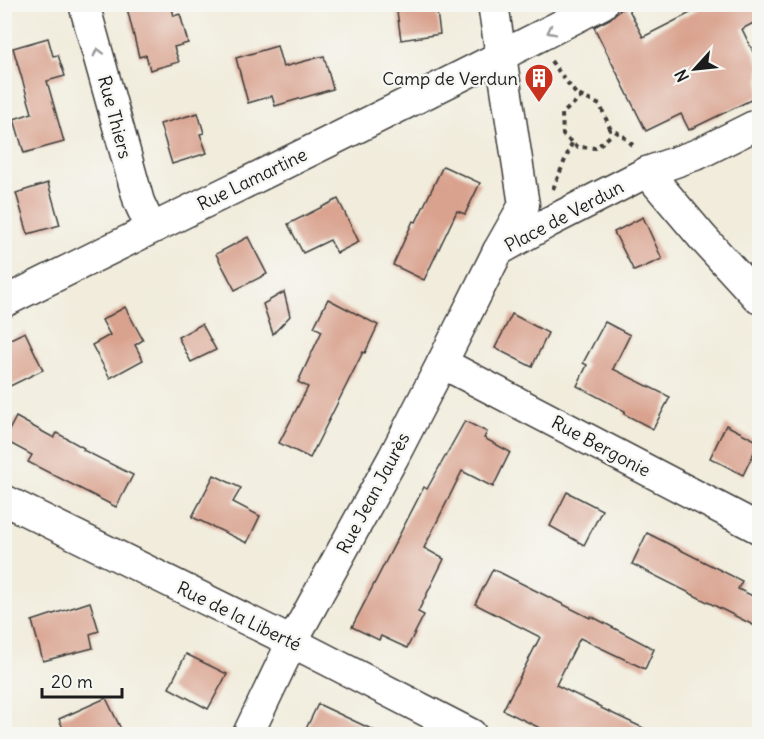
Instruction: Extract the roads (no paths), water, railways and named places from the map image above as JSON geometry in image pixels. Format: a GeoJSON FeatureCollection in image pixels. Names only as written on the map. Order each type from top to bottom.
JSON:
{"type":"FeatureCollection","features":[{"type":"Feature","properties":{"kind":"street","name":"Rue Thiers"},"geometry":{"type":"LineString","coordinates":[[84,4],[139,202],[151,228]]}},
{"type":"Feature","properties":{"kind":"street","name":"Place de Verdun"},"geometry":{"type":"LineString","coordinates":[[493,4],[524,205],[498,251]]}},
{"type":"Feature","properties":{"kind":"street","name":"Rue Lamartine"},"geometry":{"type":"LineString","coordinates":[[4,302],[501,57],[602,4]]}},
{"type":"Feature","properties":{"kind":"street","name":"Place de Verdun"},"geometry":{"type":"LineString","coordinates":[[498,251],[549,222],[652,171],[698,154],[759,123]]}},
{"type":"Feature","properties":{"kind":"street"},"geometry":{"type":"LineString","coordinates":[[652,171],[703,238],[759,298]]}},
{"type":"Feature","properties":{"kind":"street","name":"Rue Jean Jaurès"},"geometry":{"type":"LineString","coordinates":[[248,735],[292,642],[393,458],[498,251]]}},
{"type":"Feature","properties":{"kind":"street","name":"Rue Bergonie"},"geometry":{"type":"LineString","coordinates":[[442,363],[759,529]]}},
{"type":"Feature","properties":{"kind":"street","name":"Rue de la Liberté"},"geometry":{"type":"LineString","coordinates":[[4,500],[292,642],[471,735]]}},
{"type":"Feature","properties":{"kind":"place","name":"Camp de Verdun"},"geometry":{"type":"Point","coordinates":[539,104]}}]}
